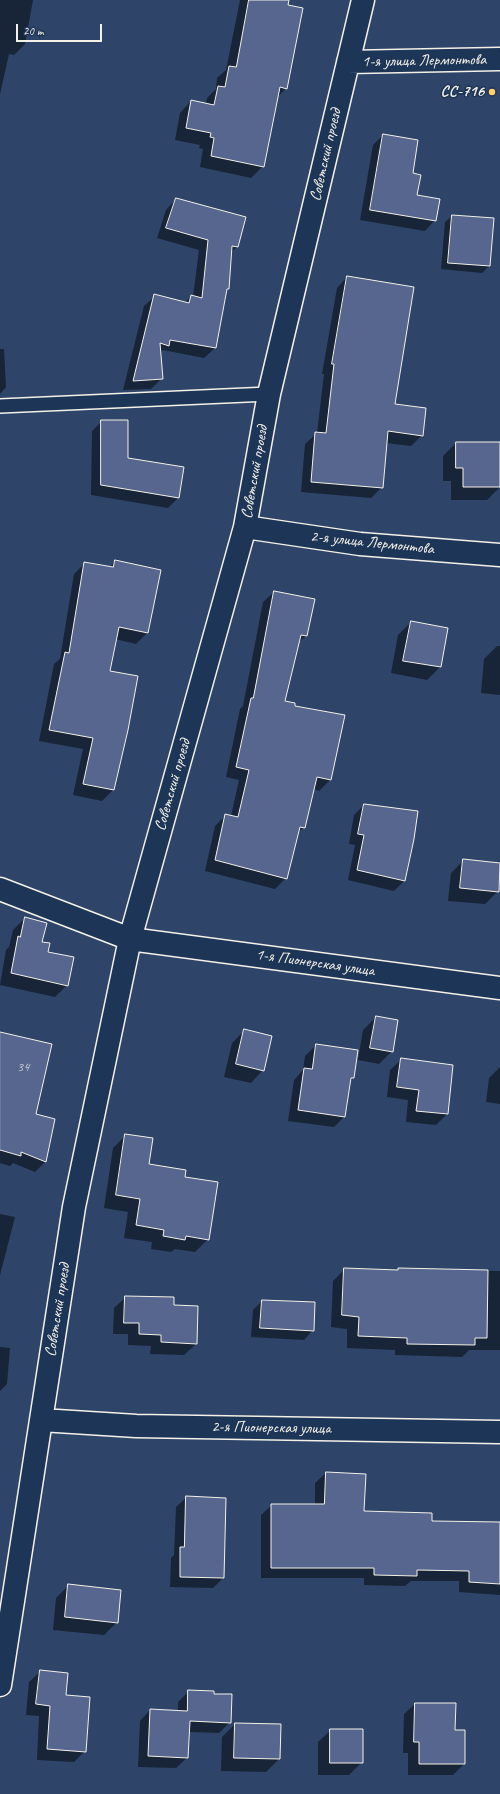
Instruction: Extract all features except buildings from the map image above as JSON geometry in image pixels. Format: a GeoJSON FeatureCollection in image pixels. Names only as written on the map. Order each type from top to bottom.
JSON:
{"type":"FeatureCollection","features":[{"type":"Feature","properties":{"kind":"street","name":"Советский проезд"},"geometry":{"type":"LineString","coordinates":[[0,1684],[74,1207],[130,939],[245,527],[269,394],[363,0]]}},
{"type":"Feature","properties":{"kind":"street","name":"1-я улица Лермонтова"},"geometry":{"type":"LineString","coordinates":[[348,62],[500,59]]}},
{"type":"Feature","properties":{"kind":"street","name":"2-я улица Лермонтова"},"geometry":{"type":"LineString","coordinates":[[245,527],[360,544],[500,555]]}},
{"type":"Feature","properties":{"kind":"street"},"geometry":{"type":"LineString","coordinates":[[0,889],[130,939]]}},
{"type":"Feature","properties":{"kind":"street","name":"1-я Пионерская улица"},"geometry":{"type":"LineString","coordinates":[[130,939],[500,988]]}},
{"type":"Feature","properties":{"kind":"street","name":"2-я Пионерская улица"},"geometry":{"type":"LineString","coordinates":[[41,1420],[136,1426],[500,1432]]}},
{"type":"Feature","properties":{"kind":"lane"},"geometry":{"type":"LineString","coordinates":[[0,406],[269,394]]}},
{"type":"Feature","properties":{"kind":"place","name":"СС-716"},"geometry":{"type":"Point","coordinates":[492,92]}}]}
